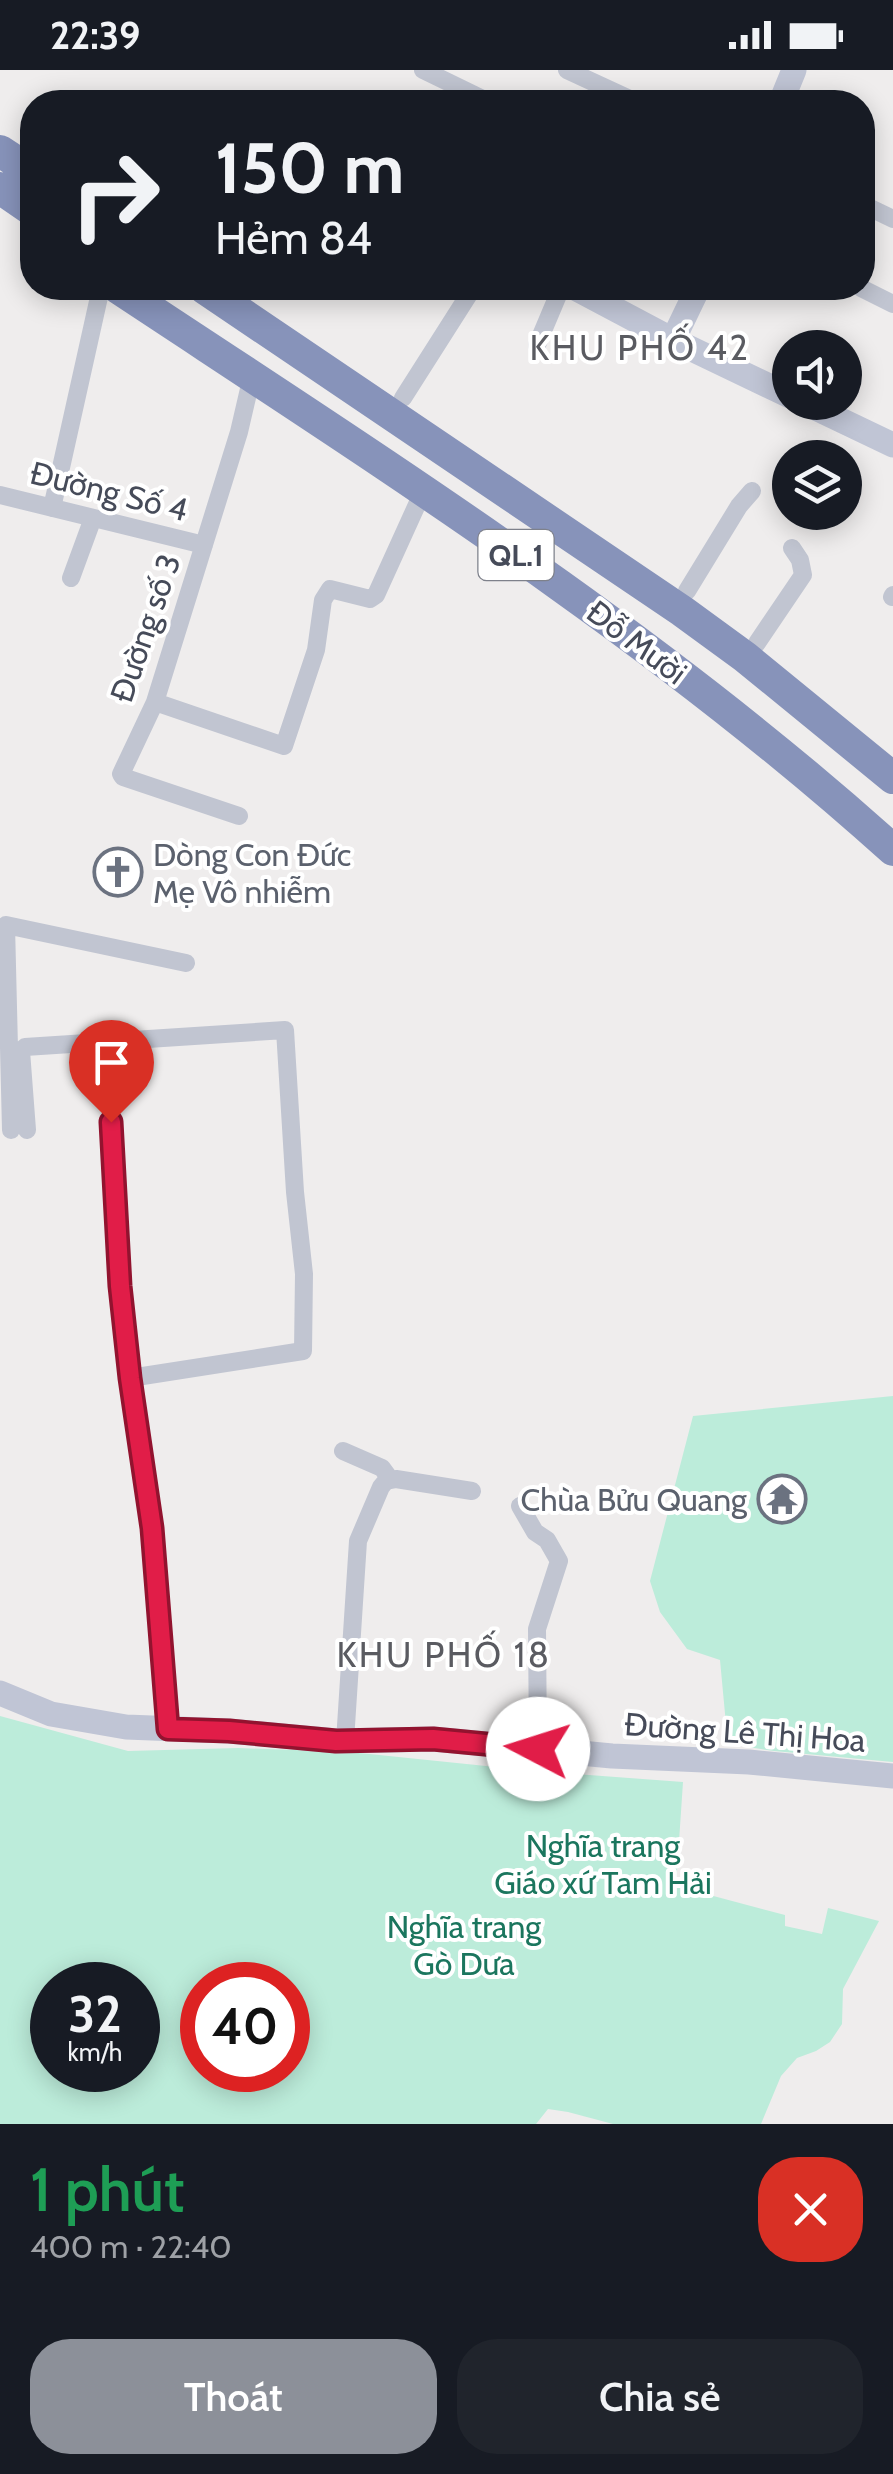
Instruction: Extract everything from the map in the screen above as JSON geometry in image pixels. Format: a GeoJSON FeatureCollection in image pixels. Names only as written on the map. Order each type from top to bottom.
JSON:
{"type":"FeatureCollection","features":[{"type":"Feature","properties":{"kind":"highway","name":"Đỗ Mười"},"geometry":{"type":"LineString","coordinates":[[136,300],[426,484],[552,555],[814,758],[893,827]]}},
{"type":"Feature","properties":{"kind":"highway","name":"Đỗ Mười"},"geometry":{"type":"LineString","coordinates":[[163,300],[426,484],[648,648],[745,724],[893,850]]}},
{"type":"Feature","properties":{"kind":"highway","name":"Đỗ Mười"},"geometry":{"type":"LineString","coordinates":[[228,300],[403,398],[688,591],[758,643],[893,756]]}},
{"type":"Feature","properties":{"kind":"highway","name":"Đỗ Mười"},"geometry":{"type":"LineString","coordinates":[[246,300],[267,320],[682,611],[893,778]]}},
{"type":"Feature","properties":{"kind":"street"},"geometry":{"type":"LineString","coordinates":[[423,70],[464,90]]}},
{"type":"Feature","properties":{"kind":"street"},"geometry":{"type":"LineString","coordinates":[[567,70],[608,90]]}},
{"type":"Feature","properties":{"kind":"street"},"geometry":{"type":"LineString","coordinates":[[52,508],[98,300]]}},
{"type":"Feature","properties":{"kind":"street"},"geometry":{"type":"LineString","coordinates":[[403,398],[465,300]]}},
{"type":"Feature","properties":{"kind":"street"},"geometry":{"type":"LineString","coordinates":[[537,344],[556,300]]}},
{"type":"Feature","properties":{"kind":"street"},"geometry":{"type":"LineString","coordinates":[[598,300],[772,387]]}},
{"type":"Feature","properties":{"kind":"street"},"geometry":{"type":"LineString","coordinates":[[673,340],[692,300]]}},
{"type":"Feature","properties":{"kind":"street","name":"Đường số 3"},"geometry":{"type":"LineString","coordinates":[[240,816],[122,776],[156,702],[239,432],[252,376]]}},
{"type":"Feature","properties":{"kind":"street"},"geometry":{"type":"LineString","coordinates":[[841,420],[893,445]]}},
{"type":"Feature","properties":{"kind":"street"},"geometry":{"type":"LineString","coordinates":[[156,702],[284,746],[316,650],[323,600],[330,588],[370,599],[376,595],[426,484]]}},
{"type":"Feature","properties":{"kind":"street"},"geometry":{"type":"LineString","coordinates":[[688,591],[752,491]]}},
{"type":"Feature","properties":{"kind":"street","name":"Đường Số 4"},"geometry":{"type":"LineString","coordinates":[[0,495],[204,545]]}},
{"type":"Feature","properties":{"kind":"street"},"geometry":{"type":"LineString","coordinates":[[71,578],[93,518]]}},
{"type":"Feature","properties":{"kind":"street"},"geometry":{"type":"LineString","coordinates":[[758,643],[803,575],[792,548]]}},
{"type":"Feature","properties":{"kind":"street"},"geometry":{"type":"LineString","coordinates":[[13,1130],[6,925],[186,963]]}},
{"type":"Feature","properties":{"kind":"street"},"geometry":{"type":"LineString","coordinates":[[13,1130],[22,1049],[286,1030],[304,1274],[304,1351],[130,1378]]}},
{"type":"Feature","properties":{"kind":"street"},"geometry":{"type":"LineString","coordinates":[[107,1042],[120,1286],[152,1528],[168,1729]]}},
{"type":"Feature","properties":{"kind":"street"},"geometry":{"type":"LineString","coordinates":[[343,1452],[382,1468],[390,1479],[472,1491]]}},
{"type":"Feature","properties":{"kind":"street"},"geometry":{"type":"LineString","coordinates":[[345,1740],[358,1541],[381,1487],[390,1479]]}},
{"type":"Feature","properties":{"kind":"street"},"geometry":{"type":"LineString","coordinates":[[520,1506],[535,1532],[547,1540],[560,1561],[537,1629],[538,1749]]}},
{"type":"Feature","properties":{"kind":"street","name":"Đường Lê Thị Hoa"},"geometry":{"type":"LineString","coordinates":[[0,1693],[50,1714],[126,1728],[345,1740],[433,1739],[893,1776]]}},
{"type":"Feature","properties":{"kind":"green space","name":"Chùa Bửu Quang"},"geometry":{"type":"Polygon","coordinates":[[[893,1396],[893,1762],[742,1746],[727,1735],[720,1660],[687,1649],[660,1612],[650,1581],[693,1416],[893,1396]]]}},
{"type":"Feature","properties":{"kind":"green space","name":"Nghĩa trang Gò Dưa"},"geometry":{"type":"Polygon","coordinates":[[[0,1716],[128,1751],[238,1748],[350,1752],[683,1782],[676,1886],[785,1915],[785,1926],[822,1934],[828,1908],[879,1921],[843,1989],[842,2024],[830,2042],[797,2058],[781,2076],[761,2124],[613,2124],[548,2109],[536,2124],[0,2124],[0,1716]]]}},
{"type":"Feature","properties":{"kind":"place","name":"Dòng Con Đức Mẹ Vô nhiễm"},"geometry":{"type":"Point","coordinates":[118,872]}},
{"type":"Feature","properties":{"kind":"place","name":"Chùa Bửu Quang"},"geometry":{"type":"Point","coordinates":[782,1499]}},
{"type":"Feature","properties":{"kind":"district","name":"KHU PHỐ 42"},"geometry":{"type":"Point","coordinates":[640,347]}},
{"type":"Feature","properties":{"kind":"district","name":"KHU PHỐ 18"},"geometry":{"type":"Point","coordinates":[444,1654]}},
{"type":"Feature","properties":{"kind":"route"},"geometry":{"type":"LineString","coordinates":[[111,1122],[120,1286],[152,1528],[168,1729],[336,1741],[433,1739],[538,1749]]}},
{"type":"Feature","properties":{"kind":"park label","name":"Nghĩa trang Giáo xứ Tam Hải"},"geometry":{"type":"Point","coordinates":[603,1864]}}]}
